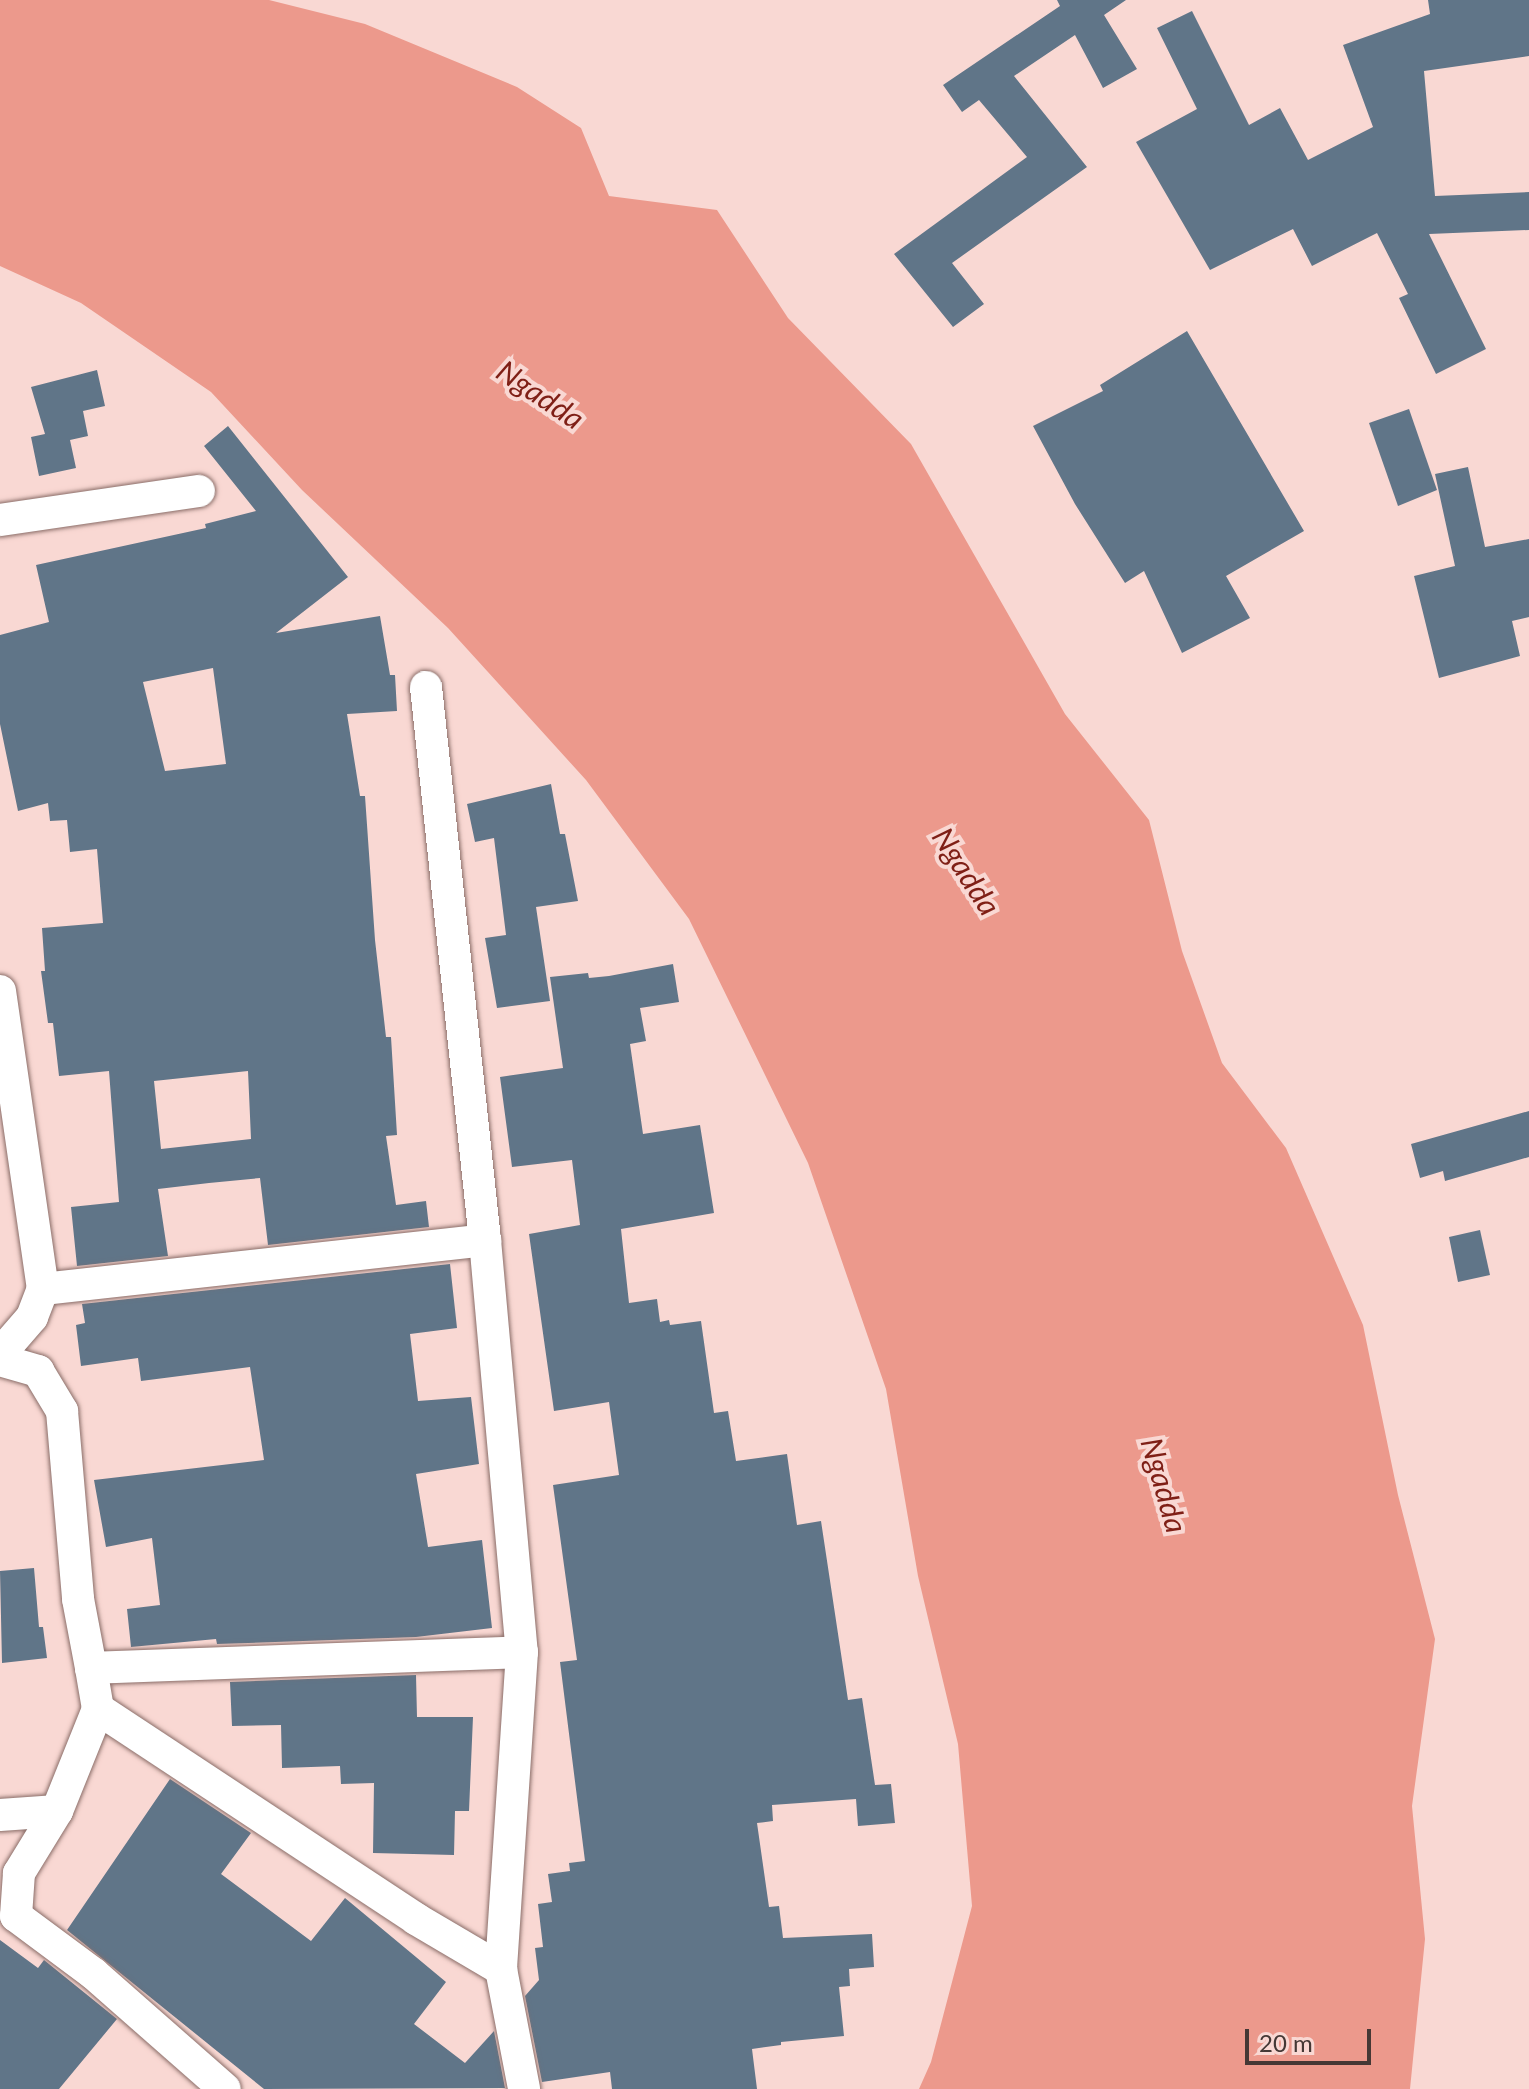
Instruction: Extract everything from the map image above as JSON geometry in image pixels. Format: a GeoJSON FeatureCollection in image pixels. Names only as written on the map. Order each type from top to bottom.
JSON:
{"type":"FeatureCollection","features":[{"type":"Feature","properties":{"kind":"street"},"geometry":{"type":"LineString","coordinates":[[0,520],[199,491]]}},
{"type":"Feature","properties":{"kind":"street"},"geometry":{"type":"LineString","coordinates":[[426,687],[485,1240],[522,1652],[501,1969],[524,2089]]}},
{"type":"Feature","properties":{"kind":"street"},"geometry":{"type":"LineString","coordinates":[[0,991],[43,1289],[32,1317],[0,1357],[38,1371],[62,1411],[78,1599],[98,1709],[57,1811],[19,1873],[16,1916],[94,1974],[225,2089]]}},
{"type":"Feature","properties":{"kind":"street"},"geometry":{"type":"LineString","coordinates":[[43,1289],[485,1240]]}},
{"type":"Feature","properties":{"kind":"street"},"geometry":{"type":"LineString","coordinates":[[91,1668],[522,1652]]}},
{"type":"Feature","properties":{"kind":"street"},"geometry":{"type":"LineString","coordinates":[[98,1709],[416,1919],[501,1969]]}},
{"type":"Feature","properties":{"kind":"street"},"geometry":{"type":"LineString","coordinates":[[0,1815],[57,1811]]}},
{"type":"Feature","properties":{"kind":"water","name":"Ngadda"},"geometry":{"type":"Polygon","coordinates":[[[0,0],[269,0],[365,24],[517,87],[581,128],[609,196],[717,210],[788,318],[911,444],[1065,714],[1149,820],[1182,951],[1222,1063],[1286,1148],[1363,1325],[1398,1495],[1435,1639],[1412,1806],[1425,1939],[1410,2089],[919,2089],[931,2062],[972,1906],[958,1744],[918,1576],[886,1389],[808,1163],[689,919],[586,780],[448,628],[302,490],[211,392],[81,303],[0,266],[0,0]]]}},
{"type":"Feature","properties":{"kind":"building"},"geometry":{"type":"Polygon","coordinates":[[[1057,0],[1126,0],[1104,15],[1137,69],[1103,88],[1075,35],[1014,76],[1087,167],[952,263],[984,304],[953,327],[894,254],[1027,157],[979,100],[962,112],[943,85],[1060,6],[1057,0]]]}},
{"type":"Feature","properties":{"kind":"building"},"geometry":{"type":"Polygon","coordinates":[[[1428,0],[1529,0],[1529,56],[1424,71],[1435,196],[1529,192],[1529,230],[1429,234],[1486,349],[1436,374],[1399,298],[1408,294],[1377,233],[1312,266],[1293,229],[1210,270],[1136,142],[1197,109],[1157,28],[1192,11],[1249,125],[1280,108],[1308,160],[1373,127],[1343,45],[1430,14],[1428,0]]]}},
{"type":"Feature","properties":{"kind":"building"},"geometry":{"type":"Polygon","coordinates":[[[1187,331],[1304,531],[1226,576],[1250,618],[1182,653],[1144,571],[1125,583],[1075,504],[1033,426],[1103,391],[1100,385],[1187,331]]]}},
{"type":"Feature","properties":{"kind":"building"},"geometry":{"type":"Polygon","coordinates":[[[97,370],[105,406],[83,411],[88,436],[70,440],[76,468],[39,476],[31,437],[45,434],[31,387],[97,370]]]}},
{"type":"Feature","properties":{"kind":"building"},"geometry":{"type":"Polygon","coordinates":[[[1409,409],[1437,490],[1398,506],[1369,423],[1409,409]]]}},
{"type":"Feature","properties":{"kind":"building"},"geometry":{"type":"Polygon","coordinates":[[[228,426],[348,577],[276,633],[380,616],[390,675],[395,675],[397,711],[347,714],[360,796],[365,796],[375,940],[386,1037],[391,1037],[397,1135],[386,1136],[396,1205],[426,1201],[429,1227],[268,1245],[260,1178],[209,1183],[158,1189],[168,1256],[77,1266],[71,1207],[119,1202],[109,1071],[59,1076],[53,1023],[48,1023],[41,971],[45,971],[42,928],[103,923],[97,849],[70,852],[67,820],[50,821],[48,803],[18,811],[0,724],[0,635],[49,622],[36,565],[206,528],[205,524],[256,511],[204,446],[228,426]],[[213,668],[143,682],[165,771],[226,764],[213,668]],[[248,1071],[154,1081],[161,1149],[251,1139],[248,1071]]]}},
{"type":"Feature","properties":{"kind":"building"},"geometry":{"type":"Polygon","coordinates":[[[1468,467],[1485,547],[1529,539],[1529,617],[1512,621],[1520,656],[1439,678],[1414,576],[1455,566],[1435,474],[1468,467]]]}},
{"type":"Feature","properties":{"kind":"building"},"geometry":{"type":"Polygon","coordinates":[[[551,784],[560,834],[565,834],[578,901],[536,907],[550,1001],[497,1008],[485,938],[506,935],[494,838],[475,842],[467,804],[551,784]]]}},
{"type":"Feature","properties":{"kind":"building"},"geometry":{"type":"Polygon","coordinates":[[[673,964],[679,1002],[640,1008],[646,1041],[630,1044],[643,1134],[700,1125],[714,1213],[621,1229],[629,1303],[657,1299],[660,1322],[669,1320],[670,1325],[701,1321],[714,1413],[728,1411],[736,1461],[787,1454],[797,1525],[821,1521],[848,1700],[862,1698],[875,1785],[891,1784],[895,1823],[858,1826],[856,1799],[772,1805],[773,1821],[757,1823],[769,1907],[779,1906],[783,1938],[872,1934],[874,1967],[849,1969],[850,1986],[839,1987],[844,2036],[781,2042],[781,2045],[752,2049],[757,2089],[612,2089],[610,2072],[542,2082],[525,1996],[539,1980],[535,1948],[543,1947],[538,1904],[552,1902],[548,1874],[570,1871],[569,1863],[585,1861],[560,1662],[577,1660],[553,1485],[619,1475],[609,1402],[554,1411],[529,1234],[580,1225],[572,1160],[512,1167],[500,1077],[563,1068],[550,977],[588,973],[589,978],[609,976],[673,964]]]}},
{"type":"Feature","properties":{"kind":"building"},"geometry":{"type":"Polygon","coordinates":[[[1529,1111],[1529,1157],[1445,1181],[1443,1171],[1420,1178],[1411,1144],[1529,1111]]]}},
{"type":"Feature","properties":{"kind":"building"},"geometry":{"type":"Polygon","coordinates":[[[1480,1230],[1490,1275],[1458,1282],[1449,1237],[1480,1230]]]}},
{"type":"Feature","properties":{"kind":"building"},"geometry":{"type":"Polygon","coordinates":[[[450,1264],[457,1328],[410,1334],[418,1401],[471,1397],[479,1464],[416,1474],[428,1547],[482,1540],[492,1628],[416,1637],[217,1644],[216,1639],[131,1647],[127,1609],[160,1605],[152,1538],[106,1547],[94,1480],[264,1460],[250,1367],[141,1381],[138,1358],[81,1366],[76,1325],[85,1323],[82,1304],[450,1264]]]}},
{"type":"Feature","properties":{"kind":"building"},"geometry":{"type":"Polygon","coordinates":[[[34,1568],[39,1627],[43,1627],[47,1658],[2,1663],[0,1571],[34,1568]]]}},
{"type":"Feature","properties":{"kind":"building"},"geometry":{"type":"Polygon","coordinates":[[[416,1675],[417,1717],[473,1717],[469,1811],[455,1811],[454,1855],[373,1853],[374,1783],[341,1784],[340,1766],[282,1768],[281,1725],[232,1726],[230,1682],[416,1675]]]}},
{"type":"Feature","properties":{"kind":"building"},"geometry":{"type":"Polygon","coordinates":[[[170,1779],[251,1833],[221,1874],[311,1941],[345,1898],[446,1982],[414,2024],[465,2063],[494,2031],[505,2088],[264,2089],[67,1930],[170,1779]]]}},
{"type":"Feature","properties":{"kind":"building"},"geometry":{"type":"Polygon","coordinates":[[[0,1940],[38,1968],[44,1960],[117,2019],[59,2089],[0,2089],[0,1940]]]}}]}
